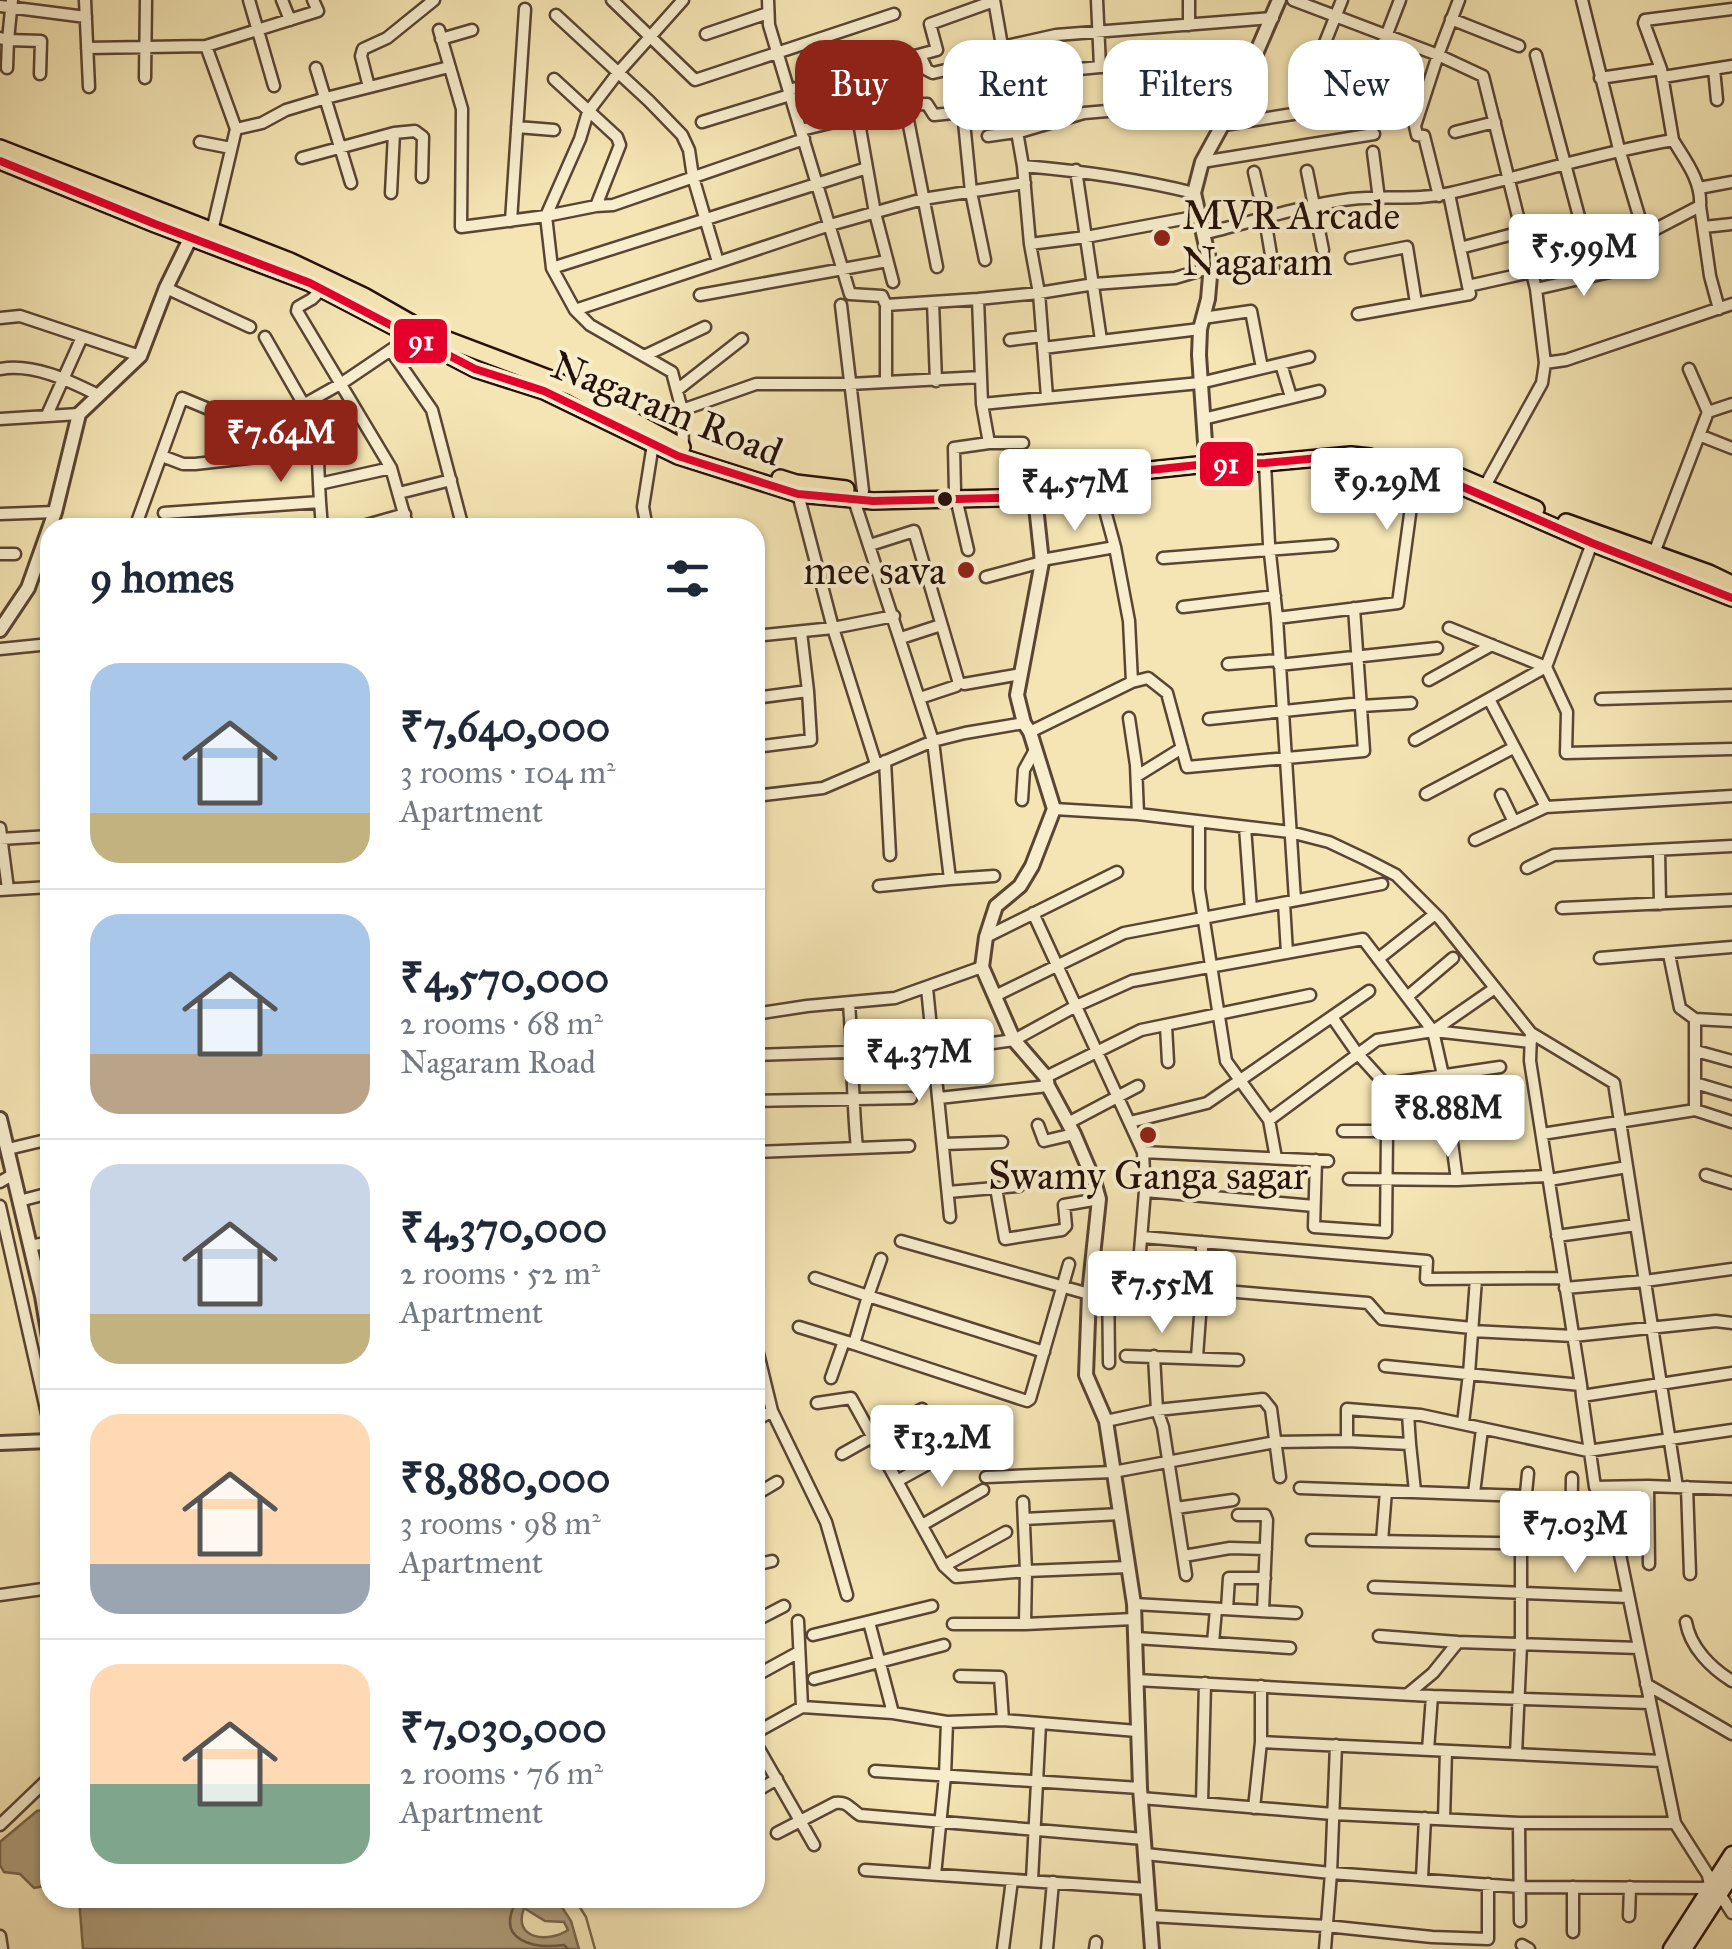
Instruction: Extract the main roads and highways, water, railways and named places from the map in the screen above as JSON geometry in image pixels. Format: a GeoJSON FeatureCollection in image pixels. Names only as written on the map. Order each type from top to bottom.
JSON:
{"type":"FeatureCollection","features":[{"type":"Feature","properties":{"kind":"main road","name":"Nagaram Road"},"geometry":{"type":"LineString","coordinates":[[0,148],[290,261],[427,332],[572,387],[653,444],[678,456],[798,494],[1036,496],[1122,473],[1206,461]]}},
{"type":"Feature","properties":{"kind":"main road","name":"Nagaram Road"},"geometry":{"type":"LineString","coordinates":[[0,161],[322,290],[474,369],[544,391],[683,447],[796,483],[859,496]]}},
{"type":"Feature","properties":{"kind":"main road"},"geometry":{"type":"LineString","coordinates":[[1206,461],[1354,447],[1398,454],[1485,486],[1592,543],[1732,598]]}},
{"type":"Feature","properties":{"kind":"main road"},"geometry":{"type":"LineString","coordinates":[[1206,461],[1265,463],[1351,455],[1370,457],[1440,477],[1732,584]]}},
{"type":"Feature","properties":{"kind":"main road","name":"Nagaram Road"},"geometry":{"type":"LineString","coordinates":[[956,495],[1032,488],[1146,460],[1206,461]]}},
{"type":"Feature","properties":{"kind":"main road"},"geometry":{"type":"LineString","coordinates":[[1684,1949],[1732,1854]]}},
{"type":"Feature","properties":{"kind":"main road"},"geometry":{"type":"LineString","coordinates":[[1671,1949],[1714,1889],[1732,1875]]}},
{"type":"Feature","properties":{"kind":"water"},"geometry":{"type":"Polygon","coordinates":[[[40,1811],[40,1887],[34,1888],[20,1874],[4,1872],[0,1865],[0,1842],[40,1811]]]}},
{"type":"Feature","properties":{"kind":"water"},"geometry":{"type":"Polygon","coordinates":[[[80,1908],[524,1908],[563,1908],[571,1921],[579,1949],[83,1949],[80,1908]],[[524,1908],[523,1927],[534,1936],[551,1937],[568,1930],[564,1922],[545,1921],[524,1908]]]}},
{"type":"Feature","properties":{"kind":"waterway"},"geometry":{"type":"LineString","coordinates":[[580,1908],[595,1949]]}},
{"type":"Feature","properties":{"kind":"place","name":"MVR Arcade Nagaram"},"geometry":{"type":"Point","coordinates":[1162,238]}},
{"type":"Feature","properties":{"kind":"place","name":"mee sava"},"geometry":{"type":"Point","coordinates":[966,570]}},
{"type":"Feature","properties":{"kind":"place","name":"Swamy Ganga sagar"},"geometry":{"type":"Point","coordinates":[1148,1135]}}]}
